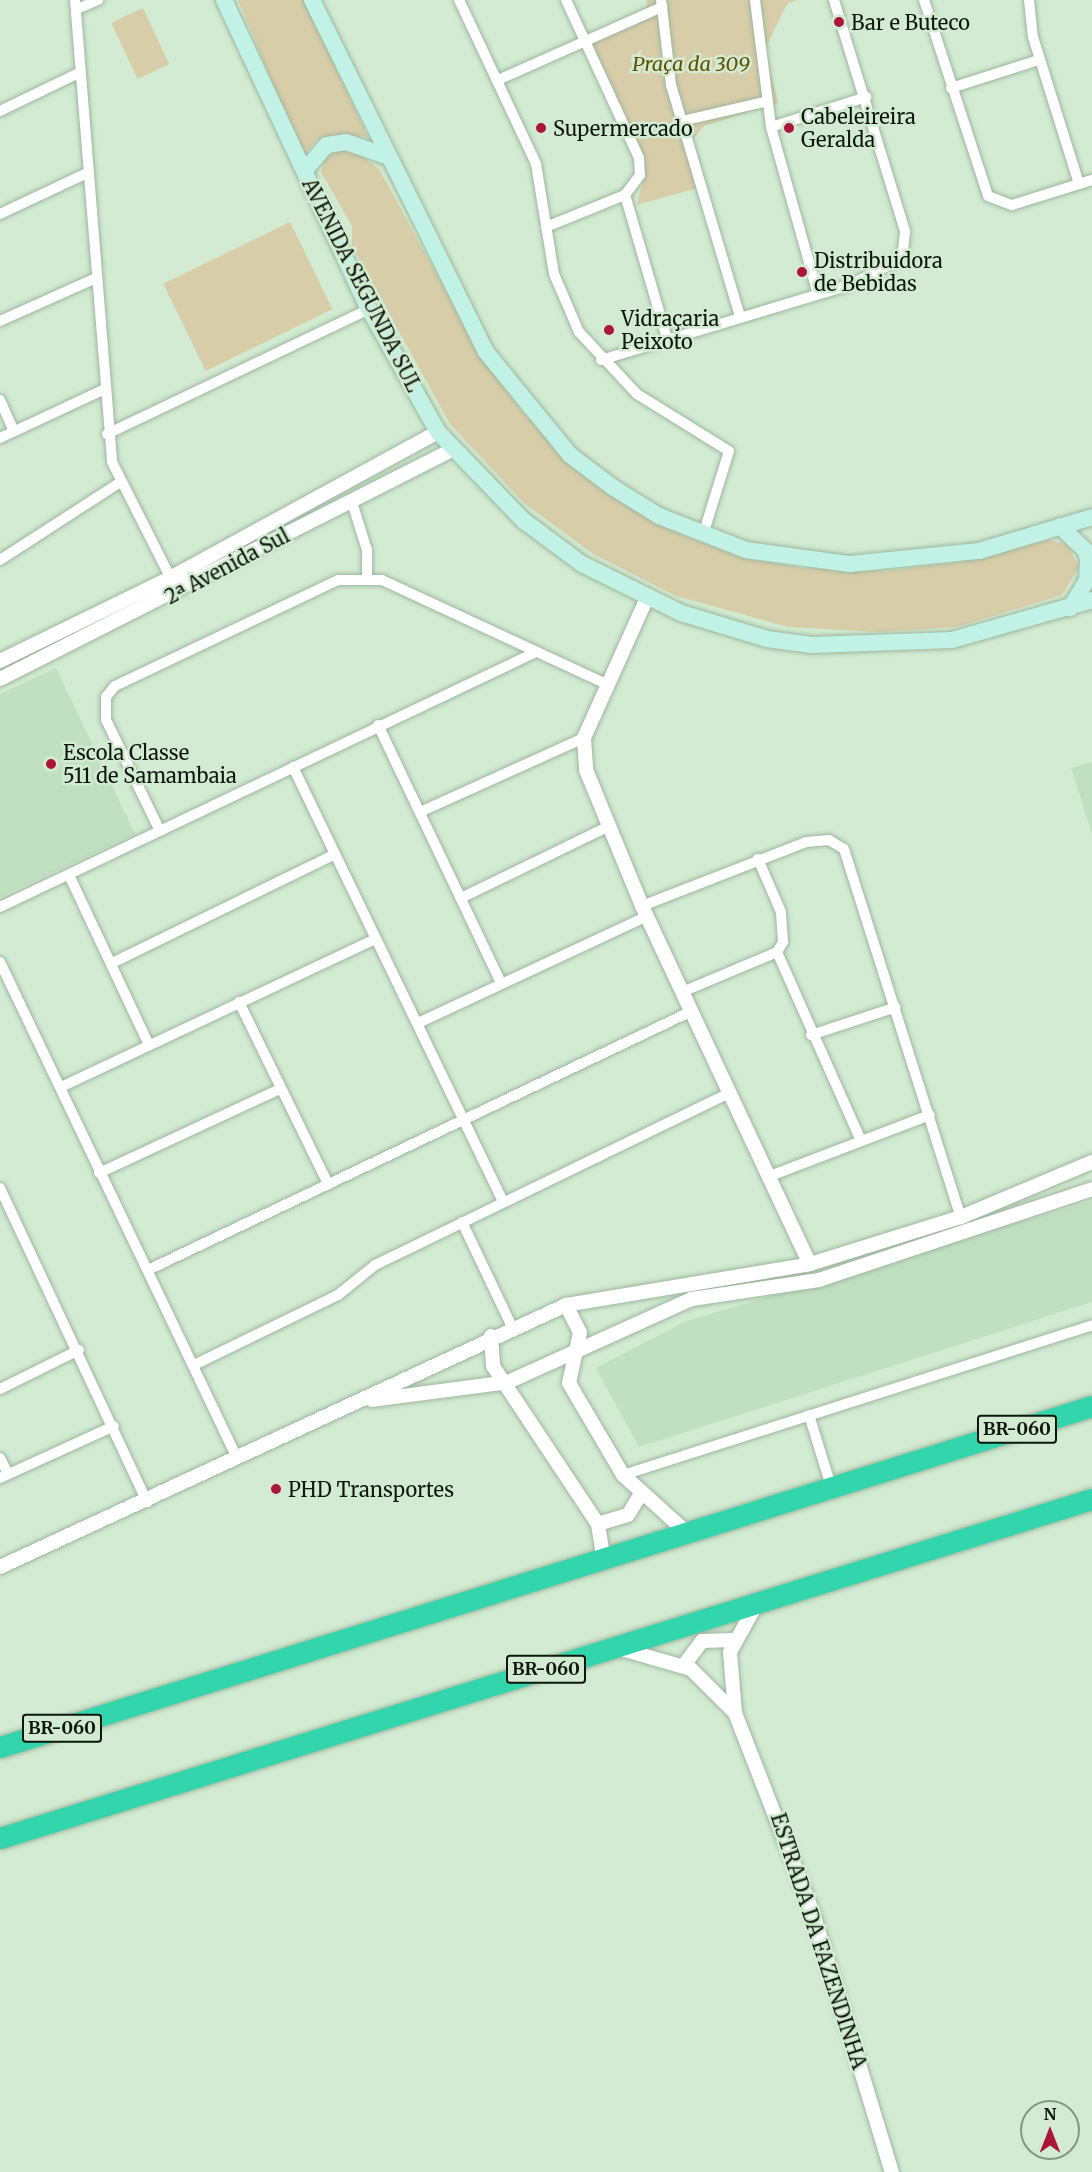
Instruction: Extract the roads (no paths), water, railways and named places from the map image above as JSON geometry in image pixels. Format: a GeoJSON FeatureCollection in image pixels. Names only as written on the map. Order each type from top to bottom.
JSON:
{"type":"FeatureCollection","features":[{"type":"Feature","properties":{"kind":"highway","name":"BR-060"},"geometry":{"type":"LineString","coordinates":[[0,1747],[1092,1406]]}},
{"type":"Feature","properties":{"kind":"highway","name":"BR-060"},"geometry":{"type":"LineString","coordinates":[[0,1838],[1092,1498]]}},
{"type":"Feature","properties":{"kind":"main road","name":"AVENIDA SEGUNDA SUL"},"geometry":{"type":"LineString","coordinates":[[224,0],[369,309],[438,432],[452,450],[524,521],[582,564],[646,600],[767,639],[859,647],[952,640],[1092,600]]}},
{"type":"Feature","properties":{"kind":"main road"},"geometry":{"type":"LineString","coordinates":[[315,1],[386,156],[486,352],[521,401],[570,454],[614,488],[703,535],[790,559],[850,564],[933,559],[1092,516]]}},
{"type":"Feature","properties":{"kind":"main road"},"geometry":{"type":"LineString","coordinates":[[305,170],[327,145],[346,142],[386,156]]}},
{"type":"Feature","properties":{"kind":"main road"},"geometry":{"type":"LineString","coordinates":[[1060,526],[1086,551],[1088,561],[1087,580],[1070,608]]}},
{"type":"Feature","properties":{"kind":"street"},"geometry":{"type":"LineString","coordinates":[[98,0],[76,4],[79,73],[107,434],[119,483],[178,593]]}},
{"type":"Feature","properties":{"kind":"street"},"geometry":{"type":"LineString","coordinates":[[459,0],[536,164],[546,227],[569,314],[601,360],[637,394],[729,451],[703,535]]}},
{"type":"Feature","properties":{"kind":"street"},"geometry":{"type":"LineString","coordinates":[[546,227],[625,195],[641,167],[566,0]]}},
{"type":"Feature","properties":{"kind":"street"},"geometry":{"type":"LineString","coordinates":[[755,0],[771,127],[818,294]]}},
{"type":"Feature","properties":{"kind":"street"},"geometry":{"type":"LineString","coordinates":[[601,360],[818,294],[879,272],[895,262],[906,240],[866,97],[834,0]]}},
{"type":"Feature","properties":{"kind":"street"},"geometry":{"type":"LineString","coordinates":[[924,0],[988,196],[1012,205],[1092,180]]}},
{"type":"Feature","properties":{"kind":"street"},"geometry":{"type":"LineString","coordinates":[[1029,0],[1039,60],[1080,184]]}},
{"type":"Feature","properties":{"kind":"street"},"geometry":{"type":"LineString","coordinates":[[498,80],[662,4],[671,85],[740,317]]}},
{"type":"Feature","properties":{"kind":"street"},"geometry":{"type":"LineString","coordinates":[[951,88],[1039,60]]}},
{"type":"Feature","properties":{"kind":"street"},"geometry":{"type":"LineString","coordinates":[[0,111],[79,73]]}},
{"type":"Feature","properties":{"kind":"street"},"geometry":{"type":"LineString","coordinates":[[771,127],[866,97]]}},
{"type":"Feature","properties":{"kind":"street"},"geometry":{"type":"LineString","coordinates":[[682,121],[768,101]]}},
{"type":"Feature","properties":{"kind":"street"},"geometry":{"type":"LineString","coordinates":[[0,214],[87,173]]}},
{"type":"Feature","properties":{"kind":"street"},"geometry":{"type":"LineString","coordinates":[[625,195],[667,339]]}},
{"type":"Feature","properties":{"kind":"street"},"geometry":{"type":"LineString","coordinates":[[0,321],[96,278]]}},
{"type":"Feature","properties":{"kind":"street"},"geometry":{"type":"LineString","coordinates":[[107,434],[369,309]]}},
{"type":"Feature","properties":{"kind":"street"},"geometry":{"type":"LineString","coordinates":[[0,438],[103,390]]}},
{"type":"Feature","properties":{"kind":"street"},"geometry":{"type":"LineString","coordinates":[[0,400],[14,431]]}},
{"type":"Feature","properties":{"kind":"street","name":"2ᵃ Avenida Sul"},"geometry":{"type":"LineString","coordinates":[[0,661],[170,578],[438,432]]}},
{"type":"Feature","properties":{"kind":"street","name":"2ᵃ Avenida Sul"},"geometry":{"type":"LineString","coordinates":[[0,679],[178,593],[351,499],[452,450]]}},
{"type":"Feature","properties":{"kind":"street"},"geometry":{"type":"LineString","coordinates":[[0,560],[119,483]]}},
{"type":"Feature","properties":{"kind":"street"},"geometry":{"type":"LineString","coordinates":[[351,499],[367,550],[367,577]]}},
{"type":"Feature","properties":{"kind":"street"},"geometry":{"type":"LineString","coordinates":[[160,831],[106,720],[103,708],[115,686],[338,580],[367,577],[608,685]]}},
{"type":"Feature","properties":{"kind":"street"},"geometry":{"type":"LineString","coordinates":[[646,600],[584,738],[586,770],[607,827],[644,911],[810,1264]]}},
{"type":"Feature","properties":{"kind":"street"},"geometry":{"type":"LineString","coordinates":[[0,907],[378,725],[536,652]]}},
{"type":"Feature","properties":{"kind":"street"},"geometry":{"type":"LineString","coordinates":[[378,725],[501,983]]}},
{"type":"Feature","properties":{"kind":"street"},"geometry":{"type":"LineString","coordinates":[[420,812],[584,738]]}},
{"type":"Feature","properties":{"kind":"street"},"geometry":{"type":"LineString","coordinates":[[294,767],[503,1201]]}},
{"type":"Feature","properties":{"kind":"street"},"geometry":{"type":"LineString","coordinates":[[461,898],[607,827]]}},
{"type":"Feature","properties":{"kind":"street"},"geometry":{"type":"LineString","coordinates":[[418,1023],[644,911],[758,859],[819,839],[843,849],[896,1007],[961,1216]]}},
{"type":"Feature","properties":{"kind":"street"},"geometry":{"type":"LineString","coordinates":[[112,963],[335,854]]}},
{"type":"Feature","properties":{"kind":"street"},"geometry":{"type":"LineString","coordinates":[[758,859],[784,927],[777,952],[812,1035],[860,1138]]}},
{"type":"Feature","properties":{"kind":"street"},"geometry":{"type":"LineString","coordinates":[[69,875],[149,1045]]}},
{"type":"Feature","properties":{"kind":"street"},"geometry":{"type":"LineString","coordinates":[[61,1087],[376,939]]}},
{"type":"Feature","properties":{"kind":"street"},"geometry":{"type":"LineString","coordinates":[[682,992],[777,952]]}},
{"type":"Feature","properties":{"kind":"street"},"geometry":{"type":"LineString","coordinates":[[0,962],[237,1458]]}},
{"type":"Feature","properties":{"kind":"street"},"geometry":{"type":"LineString","coordinates":[[239,1002],[327,1182]]}},
{"type":"Feature","properties":{"kind":"street"},"geometry":{"type":"LineString","coordinates":[[812,1035],[896,1007]]}},
{"type":"Feature","properties":{"kind":"street"},"geometry":{"type":"LineString","coordinates":[[148,1270],[327,1182],[692,1011]]}},
{"type":"Feature","properties":{"kind":"street"},"geometry":{"type":"LineString","coordinates":[[99,1173],[280,1089]]}},
{"type":"Feature","properties":{"kind":"street"},"geometry":{"type":"LineString","coordinates":[[194,1365],[338,1295],[375,1265],[729,1093]]}},
{"type":"Feature","properties":{"kind":"street"},"geometry":{"type":"LineString","coordinates":[[770,1176],[860,1138],[930,1115]]}},
{"type":"Feature","properties":{"kind":"street"},"geometry":{"type":"LineString","coordinates":[[1,1564],[147,1502],[237,1458],[367,1400],[491,1336],[566,1305],[810,1264],[961,1216],[1092,1162]]}},
{"type":"Feature","properties":{"kind":"street"},"geometry":{"type":"LineString","coordinates":[[0,1188],[4,1204],[79,1350],[147,1502]]}},
{"type":"Feature","properties":{"kind":"street"},"geometry":{"type":"LineString","coordinates":[[367,1400],[508,1382],[692,1299],[819,1280],[1092,1189]]}},
{"type":"Feature","properties":{"kind":"street"},"geometry":{"type":"LineString","coordinates":[[462,1221],[512,1327]]}},
{"type":"Feature","properties":{"kind":"street"},"geometry":{"type":"LineString","coordinates":[[566,1305],[579,1328],[569,1383],[623,1475],[640,1495],[686,1531]]}},
{"type":"Feature","properties":{"kind":"street"},"geometry":{"type":"LineString","coordinates":[[623,1475],[1092,1325]]}},
{"type":"Feature","properties":{"kind":"street"},"geometry":{"type":"LineString","coordinates":[[491,1336],[493,1366],[508,1382],[598,1524],[603,1557]]}},
{"type":"Feature","properties":{"kind":"street"},"geometry":{"type":"LineString","coordinates":[[2,1384],[79,1350]]}},
{"type":"Feature","properties":{"kind":"street"},"geometry":{"type":"LineString","coordinates":[[809,1415],[831,1486]]}},
{"type":"Feature","properties":{"kind":"street"},"geometry":{"type":"LineString","coordinates":[[0,1458],[4,1476],[114,1426]]}},
{"type":"Feature","properties":{"kind":"street"},"geometry":{"type":"LineString","coordinates":[[598,1524],[628,1515],[640,1495]]}},
{"type":"Feature","properties":{"kind":"street","name":"ESTRADA DA FAZENDINHA"},"geometry":{"type":"LineString","coordinates":[[760,1600],[732,1640],[729,1667],[735,1713],[814,1916],[892,2172]]}},
{"type":"Feature","properties":{"kind":"street"},"geometry":{"type":"LineString","coordinates":[[684,1665],[702,1641],[732,1640]]}},
{"type":"Feature","properties":{"kind":"street","name":"ESTRADA DA FAZENDINHA"},"geometry":{"type":"LineString","coordinates":[[614,1647],[684,1665],[735,1713]]}},
{"type":"Feature","properties":{"kind":"place","name":"Bar e Buteco"},"geometry":{"type":"Point","coordinates":[839,22]}},
{"type":"Feature","properties":{"kind":"place","name":"Supermercado"},"geometry":{"type":"Point","coordinates":[541,128]}},
{"type":"Feature","properties":{"kind":"place","name":"Cabeleireira Geralda"},"geometry":{"type":"Point","coordinates":[789,128]}},
{"type":"Feature","properties":{"kind":"place","name":"Distribuidora de Bebidas"},"geometry":{"type":"Point","coordinates":[802,272]}},
{"type":"Feature","properties":{"kind":"place","name":"Vidraçaria Peixoto"},"geometry":{"type":"Point","coordinates":[609,330]}},
{"type":"Feature","properties":{"kind":"place","name":"Escola Classe 511 de Samambaia"},"geometry":{"type":"Point","coordinates":[51,764]}},
{"type":"Feature","properties":{"kind":"place","name":"PHD Transportes"},"geometry":{"type":"Point","coordinates":[276,1489]}},
{"type":"Feature","properties":{"kind":"park label","name":"Praça da 309"},"geometry":{"type":"Point","coordinates":[691,63]}}]}
